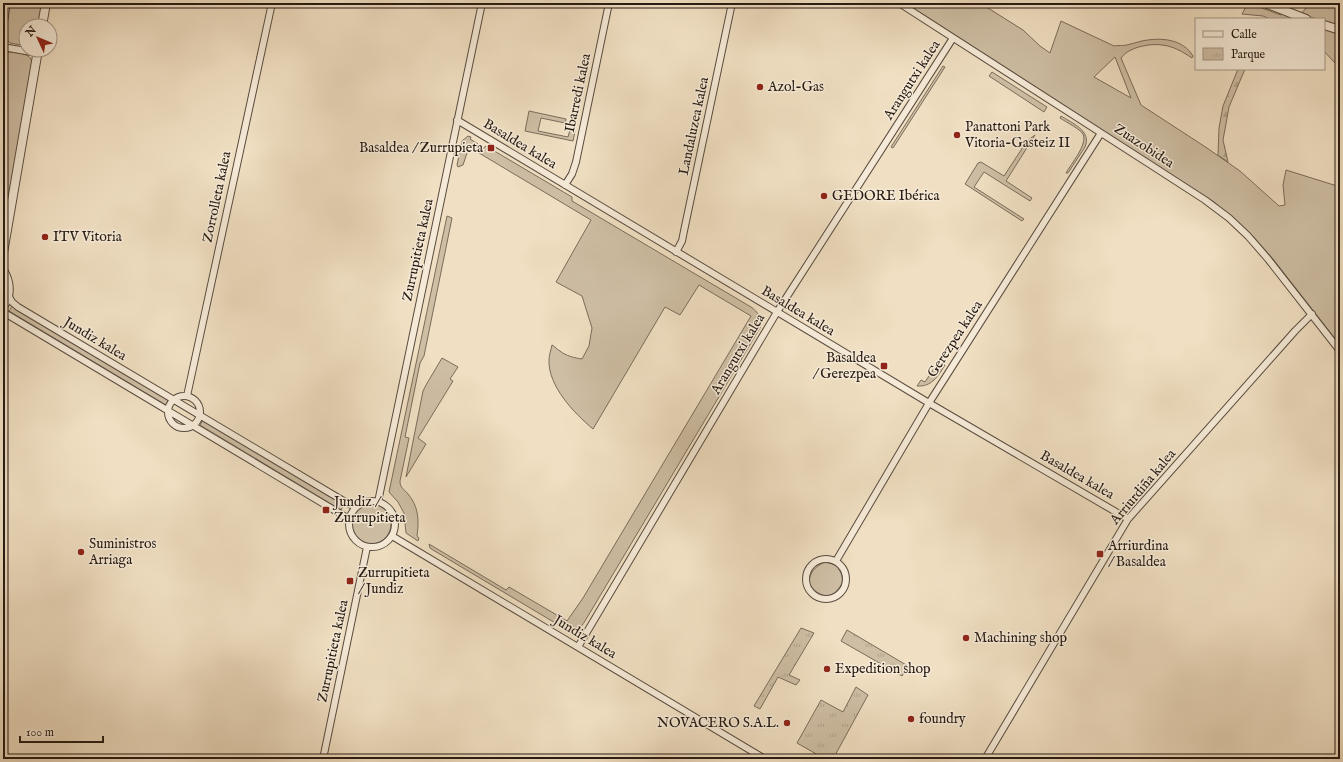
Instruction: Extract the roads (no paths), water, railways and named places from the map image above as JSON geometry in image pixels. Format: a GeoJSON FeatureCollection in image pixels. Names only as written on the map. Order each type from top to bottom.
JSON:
{"type":"FeatureCollection","features":[{"type":"Feature","properties":{"kind":"street"},"geometry":{"type":"LineString","coordinates":[[3,21],[6,3]]}},
{"type":"Feature","properties":{"kind":"street"},"geometry":{"type":"LineString","coordinates":[[43,18],[46,3]]}},
{"type":"Feature","properties":{"kind":"street","name":"Zorrolleta kalea"},"geometry":{"type":"LineString","coordinates":[[186,396],[272,3]]}},
{"type":"Feature","properties":{"kind":"street","name":"Zurrupitieta kalea"},"geometry":{"type":"LineString","coordinates":[[378,502],[482,3]]}},
{"type":"Feature","properties":{"kind":"street","name":"Ibarredi kalea"},"geometry":{"type":"LineString","coordinates":[[565,185],[576,162],[609,3]]}},
{"type":"Feature","properties":{"kind":"street","name":"Landaluzea kalea"},"geometry":{"type":"LineString","coordinates":[[676,252],[682,241],[732,3]]}},
{"type":"Feature","properties":{"kind":"street","name":"Zuazobidea"},"geometry":{"type":"LineString","coordinates":[[899,3],[1205,200],[1229,218],[1248,236],[1268,259],[1340,351]]}},
{"type":"Feature","properties":{"kind":"street"},"geometry":{"type":"LineString","coordinates":[[1265,3],[1303,18]]}},
{"type":"Feature","properties":{"kind":"street"},"geometry":{"type":"LineString","coordinates":[[1325,25],[1340,30]]}},
{"type":"Feature","properties":{"kind":"street","name":"Arangutxi kalea"},"geometry":{"type":"LineString","coordinates":[[578,647],[777,312],[953,38]]}},
{"type":"Feature","properties":{"kind":"street"},"geometry":{"type":"LineString","coordinates":[[3,47],[18,49]]}},
{"type":"Feature","properties":{"kind":"street"},"geometry":{"type":"LineString","coordinates":[[3,253],[37,58]]}},
{"type":"Feature","properties":{"kind":"street","name":"Basaldea kalea"},"geometry":{"type":"LineString","coordinates":[[457,120],[929,403],[1128,519]]}},
{"type":"Feature","properties":{"kind":"street","name":"Gerezpea kalea"},"geometry":{"type":"LineString","coordinates":[[836,561],[929,403],[1101,133]]}},
{"type":"Feature","properties":{"kind":"street"},"geometry":{"type":"LineString","coordinates":[[3,270],[7,277],[9,286],[8,295],[3,307]]}},
{"type":"Feature","properties":{"kind":"street","name":"Jundiz kalea"},"geometry":{"type":"LineString","coordinates":[[8,295],[12,302],[18,307],[356,507]]}},
{"type":"Feature","properties":{"kind":"street","name":"Jundiz kalea"},"geometry":{"type":"LineString","coordinates":[[3,312],[349,518]]}},
{"type":"Feature","properties":{"kind":"street","name":"Arriurdiña kalea"},"geometry":{"type":"LineString","coordinates":[[985,759],[1128,519],[1295,331],[1312,314]]}},
{"type":"Feature","properties":{"kind":"street"},"geometry":{"type":"LineString","coordinates":[[186,396],[194,399],[199,405],[200,416],[194,425],[188,428],[177,427],[170,420],[168,409],[173,400],[186,396]]}},
{"type":"Feature","properties":{"kind":"street"},"geometry":{"type":"LineString","coordinates":[[366,501],[378,502],[388,507],[394,516],[395,526],[392,536],[388,541],[378,547],[367,547],[357,543],[353,539],[349,529],[349,518],[356,507],[366,501]]}},
{"type":"Feature","properties":{"kind":"street","name":"Jundiz kalea"},"geometry":{"type":"LineString","coordinates":[[392,536],[765,759]]}},
{"type":"Feature","properties":{"kind":"street","name":"Zurrupitieta kalea"},"geometry":{"type":"LineString","coordinates":[[323,759],[367,547]]}},
{"type":"Feature","properties":{"kind":"street"},"geometry":{"type":"LineString","coordinates":[[822,559],[836,561],[842,566],[845,573],[846,580],[844,588],[840,594],[833,598],[818,598],[807,588],[805,581],[809,567],[822,559]]}},
{"type":"Feature","properties":{"kind":"place","name":"Azol-Gas"},"geometry":{"type":"Point","coordinates":[760,87]}},
{"type":"Feature","properties":{"kind":"place","name":"Panattoni Park Vitoria-Gasteiz II"},"geometry":{"type":"Point","coordinates":[957,135]}},
{"type":"Feature","properties":{"kind":"place","name":"Basaldea / Zurrupieta"},"geometry":{"type":"Point","coordinates":[491,148]}},
{"type":"Feature","properties":{"kind":"place","name":"GEDORE Ibérica"},"geometry":{"type":"Point","coordinates":[824,196]}},
{"type":"Feature","properties":{"kind":"place","name":"ITV Vitoria"},"geometry":{"type":"Point","coordinates":[45,237]}},
{"type":"Feature","properties":{"kind":"place","name":"Basaldea / Gerezpea"},"geometry":{"type":"Point","coordinates":[884,366]}},
{"type":"Feature","properties":{"kind":"place","name":"Jundiz / Zurrupitieta"},"geometry":{"type":"Point","coordinates":[326,510]}},
{"type":"Feature","properties":{"kind":"place","name":"Suministros Arriaga"},"geometry":{"type":"Point","coordinates":[81,552]}},
{"type":"Feature","properties":{"kind":"place","name":"Arriurdina / Basaldea"},"geometry":{"type":"Point","coordinates":[1100,554]}},
{"type":"Feature","properties":{"kind":"place","name":"Zurrupitieta / Jundiz"},"geometry":{"type":"Point","coordinates":[350,581]}},
{"type":"Feature","properties":{"kind":"place","name":"Machining shop"},"geometry":{"type":"Point","coordinates":[966,638]}},
{"type":"Feature","properties":{"kind":"place","name":"Expedition shop"},"geometry":{"type":"Point","coordinates":[827,669]}},
{"type":"Feature","properties":{"kind":"place","name":"foundry"},"geometry":{"type":"Point","coordinates":[911,719]}},
{"type":"Feature","properties":{"kind":"place","name":"NOVACERO S.A.L."},"geometry":{"type":"Point","coordinates":[787,723]}}]}
